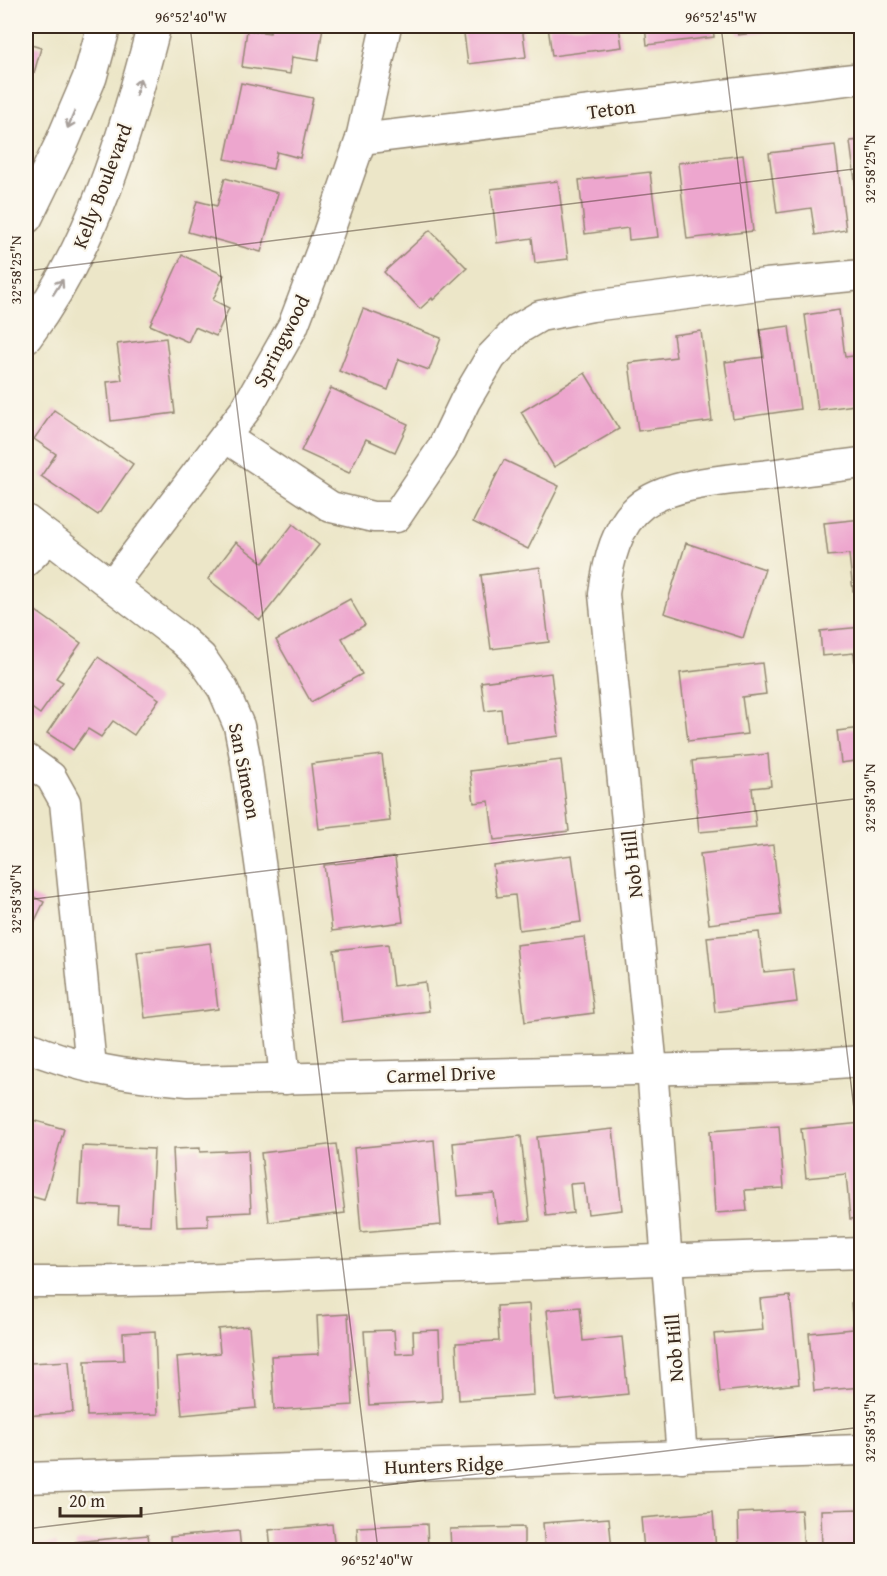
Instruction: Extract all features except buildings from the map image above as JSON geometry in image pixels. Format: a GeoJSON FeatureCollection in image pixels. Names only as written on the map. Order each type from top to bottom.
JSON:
{"type":"FeatureCollection","features":[{"type":"Feature","properties":{"kind":"main road"},"geometry":{"type":"LineString","coordinates":[[26,217],[61,145],[90,76],[104,26]]}},
{"type":"Feature","properties":{"kind":"main road","name":"Kelly Boulevard"},"geometry":{"type":"LineString","coordinates":[[26,336],[70,267],[109,180],[134,103],[154,26]]}},
{"type":"Feature","properties":{"kind":"street","name":"Springwood"},"geometry":{"type":"LineString","coordinates":[[112,585],[246,409],[293,326],[361,139],[386,26]]}},
{"type":"Feature","properties":{"kind":"street","name":"Teton"},"geometry":{"type":"LineString","coordinates":[[361,139],[861,78]]}},
{"type":"Feature","properties":{"kind":"street"},"geometry":{"type":"LineString","coordinates":[[225,437],[331,507],[373,517],[396,517],[442,449],[465,401],[491,357],[519,329],[540,316],[592,306],[766,284],[861,275]]}},
{"type":"Feature","properties":{"kind":"street","name":"Nob Hill"},"geometry":{"type":"LineString","coordinates":[[682,1457],[652,1068],[604,594],[607,567],[623,525],[642,505],[668,491],[725,480],[861,463]]}},
{"type":"Feature","properties":{"kind":"street"},"geometry":{"type":"LineString","coordinates":[[26,561],[37,529]]}},
{"type":"Feature","properties":{"kind":"street","name":"San Simeon"},"geometry":{"type":"LineString","coordinates":[[37,529],[112,585],[201,657],[223,689],[239,726],[246,762],[268,920],[285,1079]]}},
{"type":"Feature","properties":{"kind":"street"},"geometry":{"type":"LineString","coordinates":[[26,759],[51,777],[65,802],[91,1067]]}},
{"type":"Feature","properties":{"kind":"street","name":"Carmel Drive"},"geometry":{"type":"LineString","coordinates":[[26,1046],[50,1057],[123,1075],[188,1081],[797,1066],[861,1060]]}},
{"type":"Feature","properties":{"kind":"street"},"geometry":{"type":"LineString","coordinates":[[26,1282],[93,1282],[667,1258],[861,1253]]}},
{"type":"Feature","properties":{"kind":"street","name":"Hunters Ridge"},"geometry":{"type":"LineString","coordinates":[[26,1478],[861,1450]]}}]}
